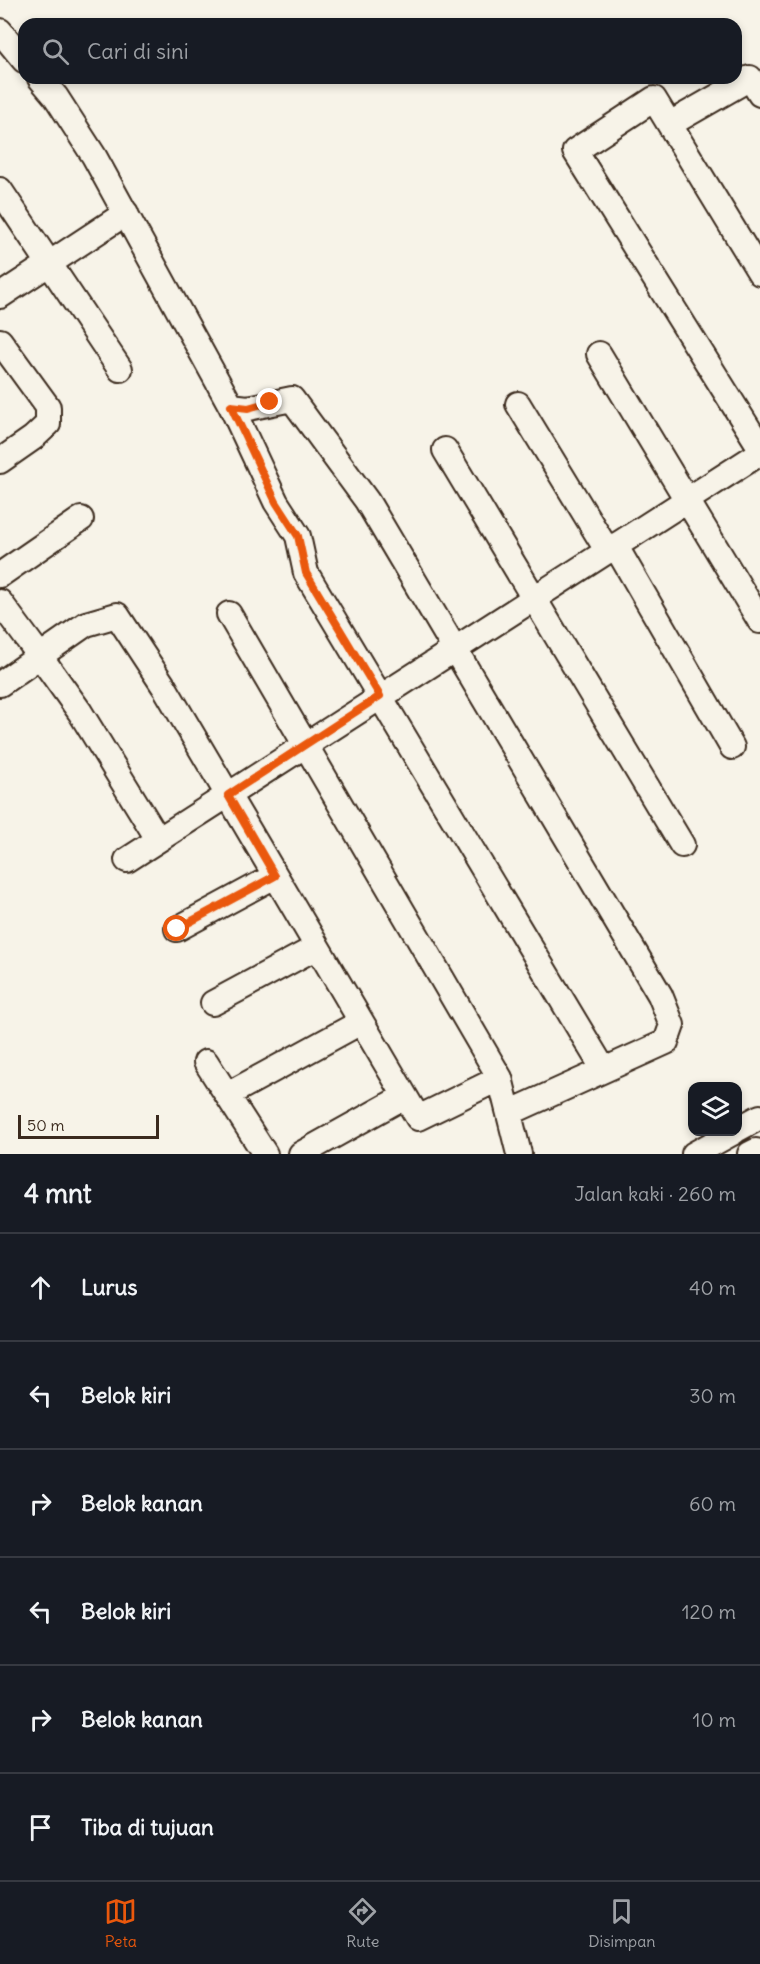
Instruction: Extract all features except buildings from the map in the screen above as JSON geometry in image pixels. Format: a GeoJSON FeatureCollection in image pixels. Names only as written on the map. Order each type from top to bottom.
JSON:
{"type":"FeatureCollection","features":[{"type":"Feature","properties":{"kind":"street"},"geometry":{"type":"LineString","coordinates":[[0,32],[18,53]]}},
{"type":"Feature","properties":{"kind":"street"},"geometry":{"type":"LineString","coordinates":[[670,124],[757,82]]}},
{"type":"Feature","properties":{"kind":"street"},"geometry":{"type":"LineString","coordinates":[[45,84],[94,156],[231,406],[276,502],[298,536],[306,573],[604,1070]]}},
{"type":"Feature","properties":{"kind":"street"},"geometry":{"type":"LineString","coordinates":[[760,273],[654,99],[575,151],[760,447]]}},
{"type":"Feature","properties":{"kind":"street"},"geometry":{"type":"LineString","coordinates":[[0,190],[120,369]]}},
{"type":"Feature","properties":{"kind":"street"},"geometry":{"type":"LineString","coordinates":[[0,296],[126,213]]}},
{"type":"Feature","properties":{"kind":"street"},"geometry":{"type":"LineString","coordinates":[[0,461],[33,438],[48,424],[48,407],[2,347]]}},
{"type":"Feature","properties":{"kind":"street"},"geometry":{"type":"LineString","coordinates":[[599,354],[760,621]]}},
{"type":"Feature","properties":{"kind":"street"},"geometry":{"type":"LineString","coordinates":[[231,406],[248,408],[292,399],[301,407],[367,501],[660,995],[672,1025],[666,1042],[509,1113]]}},
{"type":"Feature","properties":{"kind":"street"},"geometry":{"type":"LineString","coordinates":[[518,404],[611,548],[732,747]]}},
{"type":"Feature","properties":{"kind":"street"},"geometry":{"type":"LineString","coordinates":[[445,450],[682,845]]}},
{"type":"Feature","properties":{"kind":"street"},"geometry":{"type":"LineString","coordinates":[[127,860],[760,453]]}},
{"type":"Feature","properties":{"kind":"street"},"geometry":{"type":"LineString","coordinates":[[0,575],[81,519]]}},
{"type":"Feature","properties":{"kind":"street"},"geometry":{"type":"LineString","coordinates":[[0,602],[81,712],[158,839]]}},
{"type":"Feature","properties":{"kind":"street"},"geometry":{"type":"LineString","coordinates":[[229,614],[500,1078],[519,1154]]}},
{"type":"Feature","properties":{"kind":"street"},"geometry":{"type":"LineString","coordinates":[[0,684],[86,624],[117,615],[165,688],[418,1118],[500,1078]]}},
{"type":"Feature","properties":{"kind":"street"},"geometry":{"type":"LineString","coordinates":[[177,929],[275,876]]}},
{"type":"Feature","properties":{"kind":"street"},"geometry":{"type":"LineString","coordinates":[[213,1003],[317,947]]}},
{"type":"Feature","properties":{"kind":"street"},"geometry":{"type":"LineString","coordinates":[[227,1095],[362,1022]]}},
{"type":"Feature","properties":{"kind":"street"},"geometry":{"type":"LineString","coordinates":[[206,1062],[265,1154]]}},
{"type":"Feature","properties":{"kind":"street"},"geometry":{"type":"LineString","coordinates":[[301,1154],[405,1096]]}},
{"type":"Feature","properties":{"kind":"street"},"geometry":{"type":"LineString","coordinates":[[742,1127],[760,1117]]}},
{"type":"Feature","properties":{"kind":"street"},"geometry":{"type":"LineString","coordinates":[[694,1154],[725,1136]]}},
{"type":"Feature","properties":{"kind":"route"},"geometry":{"type":"LineString","coordinates":[[177,929],[275,876],[228,795],[380,696],[306,573],[298,536],[276,502],[231,406],[248,408],[270,402]]}}]}
